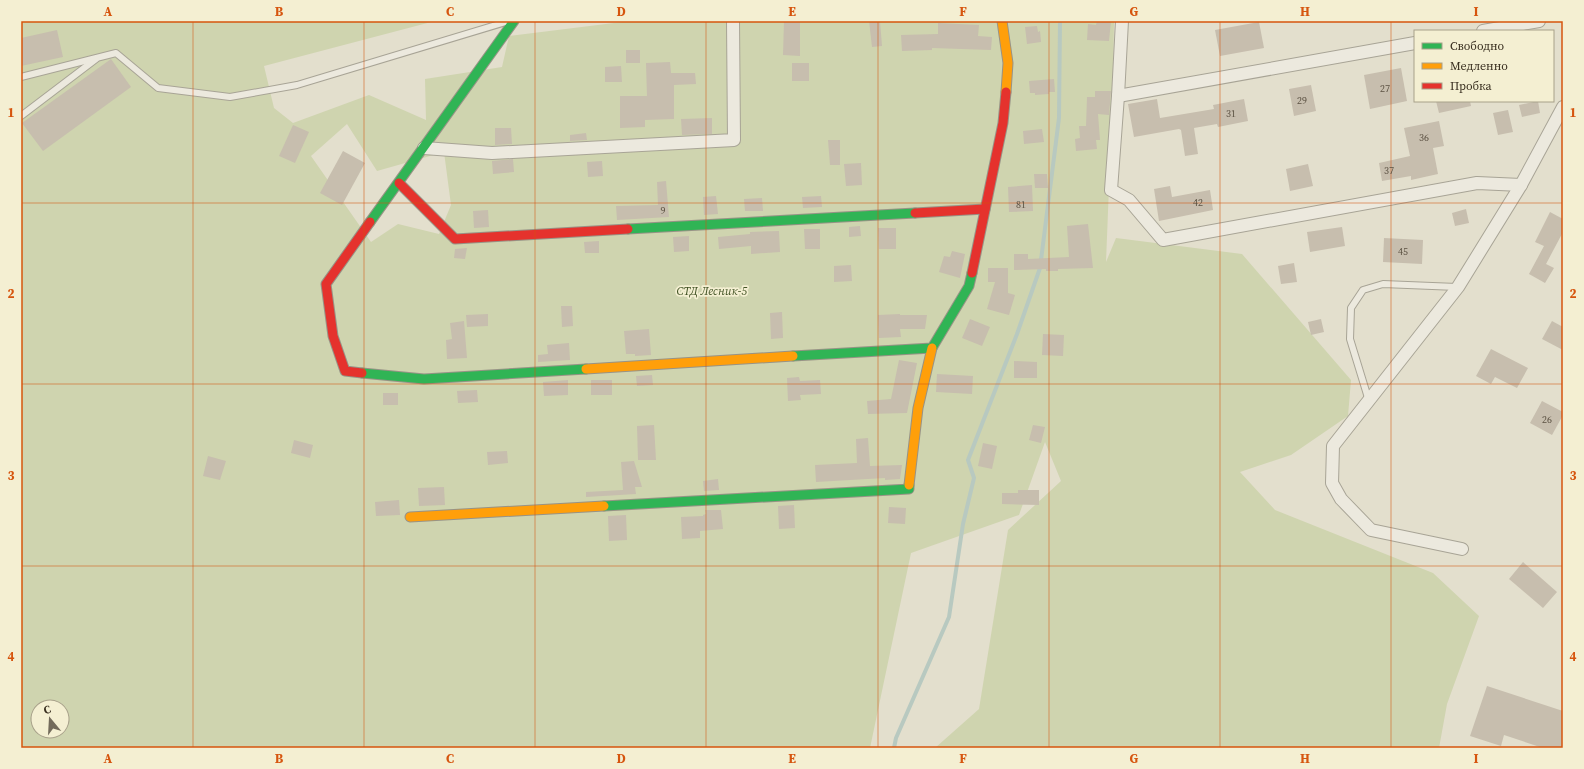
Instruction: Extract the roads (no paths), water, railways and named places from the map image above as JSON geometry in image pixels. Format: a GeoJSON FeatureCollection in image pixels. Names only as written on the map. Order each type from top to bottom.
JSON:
{"type":"FeatureCollection","features":[{"type":"Feature","properties":{"kind":"street"},"geometry":{"type":"LineString","coordinates":[[514,21],[326,284],[333,336],[345,371],[424,379],[932,348]]}},
{"type":"Feature","properties":{"kind":"street"},"geometry":{"type":"LineString","coordinates":[[424,148],[492,153],[734,140],[733,21]]}},
{"type":"Feature","properties":{"kind":"street"},"geometry":{"type":"LineString","coordinates":[[410,517],[909,490],[918,408],[932,348],[968,286],[1003,123],[1008,63],[1002,21]]}},
{"type":"Feature","properties":{"kind":"street"},"geometry":{"type":"LineString","coordinates":[[1122,21],[1118,96],[1110,190],[1130,200],[1163,240],[1477,183],[1521,185]]}},
{"type":"Feature","properties":{"kind":"street"},"geometry":{"type":"LineString","coordinates":[[1489,30],[1539,21]]}},
{"type":"Feature","properties":{"kind":"street"},"geometry":{"type":"LineString","coordinates":[[1118,96],[1414,43]]}},
{"type":"Feature","properties":{"kind":"street"},"geometry":{"type":"LineString","coordinates":[[1462,549],[1371,530],[1341,499],[1332,483],[1333,446],[1458,287],[1521,185],[1563,107]]}},
{"type":"Feature","properties":{"kind":"street"},"geometry":{"type":"LineString","coordinates":[[399,183],[455,239],[985,209]]}},
{"type":"Feature","properties":{"kind":"lane"},"geometry":{"type":"LineString","coordinates":[[21,77],[116,53],[158,88],[230,97],[297,85],[509,21]]}},
{"type":"Feature","properties":{"kind":"lane"},"geometry":{"type":"LineString","coordinates":[[21,116],[100,57]]}},
{"type":"Feature","properties":{"kind":"lane"},"geometry":{"type":"LineString","coordinates":[[1369,401],[1350,339],[1351,308],[1363,290],[1383,284],[1458,287]]}},
{"type":"Feature","properties":{"kind":"waterway"},"geometry":{"type":"LineString","coordinates":[[894,748],[896,738],[949,617],[963,524],[974,478],[968,460],[1017,334],[1040,268],[1059,118],[1060,21]]}},
{"type":"Feature","properties":{"kind":"park label","name":"СТД Лесник-5"},"geometry":{"type":"Point","coordinates":[712,291]}}]}
